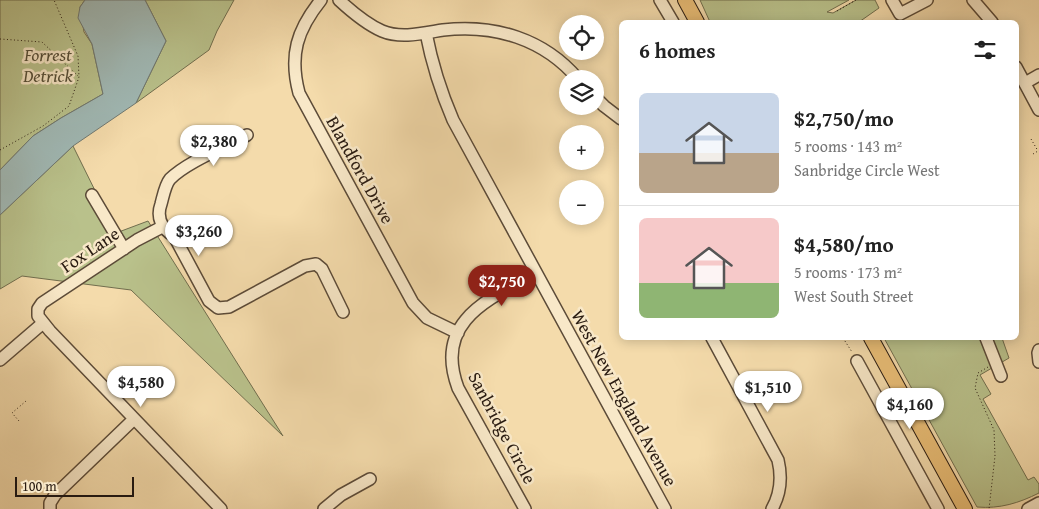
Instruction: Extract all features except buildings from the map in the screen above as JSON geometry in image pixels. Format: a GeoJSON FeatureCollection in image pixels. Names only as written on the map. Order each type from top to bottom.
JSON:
{"type":"FeatureCollection","features":[{"type":"Feature","properties":{"kind":"main road"},"geometry":{"type":"LineString","coordinates":[[685,0],[697,20]]}},
{"type":"Feature","properties":{"kind":"main road"},"geometry":{"type":"LineString","coordinates":[[871,340],[962,504],[970,509]]}},
{"type":"Feature","properties":{"kind":"street","name":"Blandford Drive"},"geometry":{"type":"LineString","coordinates":[[321,0],[304,23],[295,48],[294,65],[299,93],[413,303],[427,318],[458,333]]}},
{"type":"Feature","properties":{"kind":"street"},"geometry":{"type":"LineString","coordinates":[[338,0],[357,17],[383,32],[398,35],[470,28],[502,32],[540,47],[562,62],[570,70]]}},
{"type":"Feature","properties":{"kind":"street"},"geometry":{"type":"LineString","coordinates":[[660,0],[672,20]]}},
{"type":"Feature","properties":{"kind":"street"},"geometry":{"type":"LineString","coordinates":[[892,0],[900,14],[927,0]]}},
{"type":"Feature","properties":{"kind":"street"},"geometry":{"type":"LineString","coordinates":[[973,0],[990,20]]}},
{"type":"Feature","properties":{"kind":"street","name":"West New England Avenue"},"geometry":{"type":"LineString","coordinates":[[426,33],[431,60],[441,94],[453,120],[665,509]]}},
{"type":"Feature","properties":{"kind":"street"},"geometry":{"type":"LineString","coordinates":[[1019,72],[1039,110]]}},
{"type":"Feature","properties":{"kind":"street"},"geometry":{"type":"LineString","coordinates":[[1025,83],[1039,75]]}},
{"type":"Feature","properties":{"kind":"street"},"geometry":{"type":"LineString","coordinates":[[604,106],[619,117]]}},
{"type":"Feature","properties":{"kind":"street"},"geometry":{"type":"LineString","coordinates":[[247,135],[189,165],[169,180],[159,210],[159,219],[162,227],[174,236],[209,301],[218,308],[229,307],[306,266],[316,264],[322,269],[343,312]]}},
{"type":"Feature","properties":{"kind":"street"},"geometry":{"type":"LineString","coordinates":[[92,195],[124,249]]}},
{"type":"Feature","properties":{"kind":"street","name":"Fox Lane"},"geometry":{"type":"LineString","coordinates":[[43,324],[38,316],[38,309],[42,303],[124,249],[162,227]]}},
{"type":"Feature","properties":{"kind":"street","name":"Sanbridge Circle"},"geometry":{"type":"LineString","coordinates":[[526,509],[458,388],[452,356],[458,333],[472,311],[536,273]]}},
{"type":"Feature","properties":{"kind":"street"},"geometry":{"type":"LineString","coordinates":[[0,360],[43,324],[217,508]]}},
{"type":"Feature","properties":{"kind":"street"},"geometry":{"type":"LineString","coordinates":[[713,340],[778,460],[781,481],[778,496],[772,509]]}},
{"type":"Feature","properties":{"kind":"street"},"geometry":{"type":"LineString","coordinates":[[987,340],[1001,376]]}},
{"type":"Feature","properties":{"kind":"street"},"geometry":{"type":"LineString","coordinates":[[1039,350],[1039,362]]}},
{"type":"Feature","properties":{"kind":"street"},"geometry":{"type":"LineString","coordinates":[[857,361],[938,509]]}},
{"type":"Feature","properties":{"kind":"street"},"geometry":{"type":"LineString","coordinates":[[50,509],[50,503],[55,495],[134,419]]}},
{"type":"Feature","properties":{"kind":"street"},"geometry":{"type":"LineString","coordinates":[[324,509],[341,494],[370,479]]}},
{"type":"Feature","properties":{"kind":"street"},"geometry":{"type":"LineString","coordinates":[[1028,509],[1039,503]]}},
{"type":"Feature","properties":{"kind":"path"},"geometry":{"type":"LineString","coordinates":[[0,150],[42,126],[69,106],[79,77],[78,56],[54,0]]}},
{"type":"Feature","properties":{"kind":"path"},"geometry":{"type":"LineString","coordinates":[[837,11],[856,0]]}},
{"type":"Feature","properties":{"kind":"path"},"geometry":{"type":"LineString","coordinates":[[0,39],[42,42],[79,77]]}},
{"type":"Feature","properties":{"kind":"path"},"geometry":{"type":"LineString","coordinates":[[1031,139],[1039,151],[1033,154]]}},
{"type":"Feature","properties":{"kind":"path"},"geometry":{"type":"LineString","coordinates":[[844,340],[857,361]]}},
{"type":"Feature","properties":{"kind":"path"},"geometry":{"type":"LineString","coordinates":[[989,509],[995,456],[994,430],[975,388],[978,373],[991,365]]}},
{"type":"Feature","properties":{"kind":"path"},"geometry":{"type":"LineString","coordinates":[[19,421],[12,413],[26,401]]}},
{"type":"Feature","properties":{"kind":"green space","name":"Forrest Detrick"},"geometry":{"type":"Polygon","coordinates":[[[0,0],[85,0],[80,7],[84,32],[92,44],[103,94],[33,136],[0,170],[0,0]]]}},
{"type":"Feature","properties":{"kind":"green space"},"geometry":{"type":"Polygon","coordinates":[[[145,0],[234,0],[209,50],[136,103],[166,41],[145,0]]]}},
{"type":"Feature","properties":{"kind":"green space"},"geometry":{"type":"Polygon","coordinates":[[[700,0],[849,0],[827,12],[833,13],[856,0],[875,0],[879,8],[862,20],[709,20],[700,0]]]}},
{"type":"Feature","properties":{"kind":"green space"},"geometry":{"type":"Polygon","coordinates":[[[73,146],[116,233],[148,221],[283,436],[131,290],[22,276],[0,289],[0,215],[73,146]]]}},
{"type":"Feature","properties":{"kind":"green space"},"geometry":{"type":"Polygon","coordinates":[[[885,340],[1003,340],[1009,358],[980,375],[991,394],[983,399],[1028,480],[1034,477],[1039,484],[1039,493],[1009,504],[994,507],[977,507],[885,340]]]}},
{"type":"Feature","properties":{"kind":"water"},"geometry":{"type":"Polygon","coordinates":[[[85,0],[145,0],[166,41],[136,103],[73,146],[0,215],[0,170],[33,136],[103,94],[92,44],[78,18],[80,7],[85,0]]]}}]}
